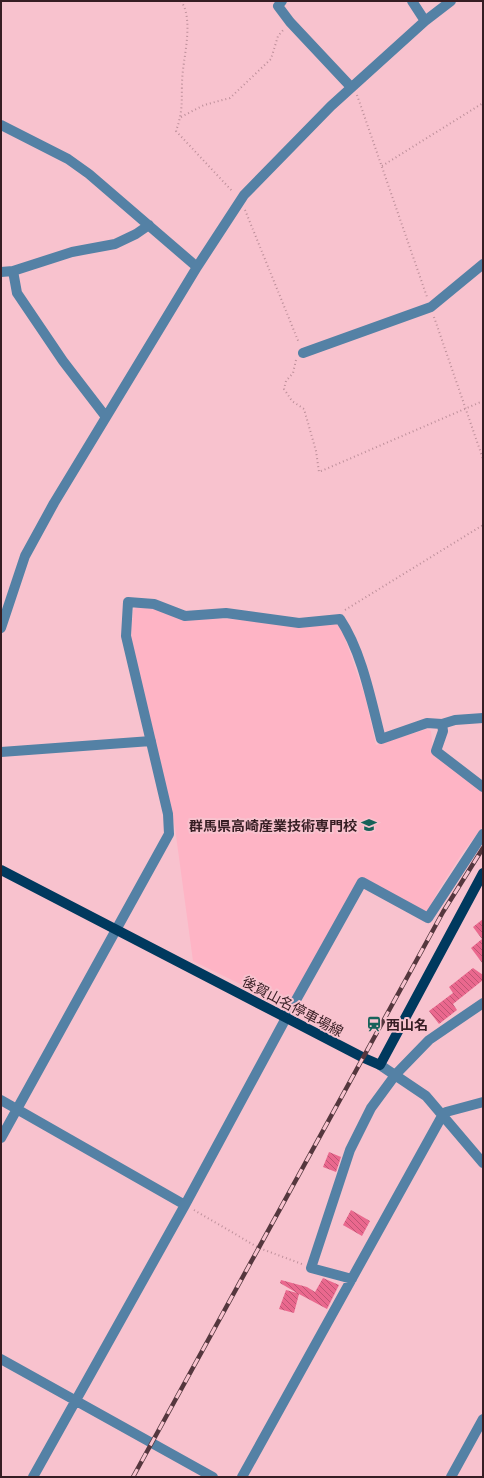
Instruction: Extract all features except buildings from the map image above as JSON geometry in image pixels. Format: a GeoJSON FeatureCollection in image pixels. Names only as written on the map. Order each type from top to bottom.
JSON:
{"type":"FeatureCollection","features":[{"type":"Feature","properties":{"kind":"main road"},"geometry":{"type":"LineString","coordinates":[[380,1065],[483,873]]}},
{"type":"Feature","properties":{"kind":"main road","name":"後賀山名停車場線"},"geometry":{"type":"LineString","coordinates":[[2,874],[116,928],[286,1018],[380,1065]]}},
{"type":"Feature","properties":{"kind":"street"},"geometry":{"type":"LineString","coordinates":[[282,1],[278,6],[290,22],[352,86]]}},
{"type":"Feature","properties":{"kind":"street"},"geometry":{"type":"LineString","coordinates":[[412,1],[425,21]]}},
{"type":"Feature","properties":{"kind":"street"},"geometry":{"type":"LineString","coordinates":[[1,628],[24,556],[54,503],[197,267],[241,200],[352,86],[425,21],[451,1]]}},
{"type":"Feature","properties":{"kind":"street"},"geometry":{"type":"LineString","coordinates":[[1,125],[68,159],[89,174],[197,267]]}},
{"type":"Feature","properties":{"kind":"street"},"geometry":{"type":"LineString","coordinates":[[1,272],[13,271],[72,252],[115,244],[136,234],[149,225]]}},
{"type":"Feature","properties":{"kind":"street"},"geometry":{"type":"LineString","coordinates":[[303,353],[431,307],[483,264]]}},
{"type":"Feature","properties":{"kind":"street"},"geometry":{"type":"LineString","coordinates":[[13,271],[17,293],[63,361],[106,417]]}},
{"type":"Feature","properties":{"kind":"street"},"geometry":{"type":"LineString","coordinates":[[1,1138],[169,834],[168,814],[126,636],[128,602],[154,604],[184,616],[226,613],[299,623],[340,618],[350,632],[369,692],[380,739],[427,723],[442,724],[455,720],[483,718]]}},
{"type":"Feature","properties":{"kind":"street"},"geometry":{"type":"LineString","coordinates":[[442,724],[443,731],[436,751],[483,788]]}},
{"type":"Feature","properties":{"kind":"street"},"geometry":{"type":"LineString","coordinates":[[1,752],[151,741]]}},
{"type":"Feature","properties":{"kind":"street"},"geometry":{"type":"LineString","coordinates":[[33,1477],[185,1205],[286,1018],[362,882],[428,918],[483,834]]}},
{"type":"Feature","properties":{"kind":"street"},"geometry":{"type":"LineString","coordinates":[[352,1279],[311,1268],[350,1150],[371,1108],[396,1074],[429,1040],[483,1003]]}},
{"type":"Feature","properties":{"kind":"street"},"geometry":{"type":"LineString","coordinates":[[380,1065],[396,1074],[426,1096],[483,1163]]}},
{"type":"Feature","properties":{"kind":"street"},"geometry":{"type":"LineString","coordinates":[[1,1100],[185,1205]]}},
{"type":"Feature","properties":{"kind":"street"},"geometry":{"type":"LineString","coordinates":[[242,1477],[442,1116],[446,1112],[483,1102]]}},
{"type":"Feature","properties":{"kind":"street"},"geometry":{"type":"LineString","coordinates":[[1,1359],[75,1401],[153,1442],[213,1477]]}},
{"type":"Feature","properties":{"kind":"street"},"geometry":{"type":"LineString","coordinates":[[451,1477],[483,1419]]}},
{"type":"Feature","properties":{"kind":"path"},"geometry":{"type":"LineString","coordinates":[[181,1],[187,14],[181,116],[176,131],[241,200],[303,353],[295,361],[293,373],[286,381],[284,388],[292,401],[304,409],[316,451],[319,472],[483,401]]}},
{"type":"Feature","properties":{"kind":"path"},"geometry":{"type":"LineString","coordinates":[[181,116],[204,105],[230,98],[271,59],[278,36],[290,22]]}},
{"type":"Feature","properties":{"kind":"path"},"geometry":{"type":"LineString","coordinates":[[352,86],[382,166],[483,459]]}},
{"type":"Feature","properties":{"kind":"path"},"geometry":{"type":"LineString","coordinates":[[382,166],[483,103]]}},
{"type":"Feature","properties":{"kind":"path"},"geometry":{"type":"LineString","coordinates":[[340,618],[345,610],[483,525]]}},
{"type":"Feature","properties":{"kind":"path"},"geometry":{"type":"LineString","coordinates":[[185,1205],[259,1248],[311,1268]]}},
{"type":"Feature","properties":{"kind":"shaded area"},"geometry":{"type":"Polygon","coordinates":[[[138,607],[212,618],[336,624],[341,627],[365,696],[376,745],[427,729],[431,731],[433,751],[483,793],[483,826],[463,852],[438,891],[428,911],[424,912],[361,878],[287,1007],[193,961],[175,828],[131,638],[133,610],[138,607]]]}},
{"type":"Feature","properties":{"kind":"railway"},"geometry":{"type":"LineString","coordinates":[[133,1477],[443,912],[483,848]]}},
{"type":"Feature","properties":{"kind":"place","name":"群馬県高崎産業技術専門校"},"geometry":{"type":"Point","coordinates":[369,825]}},
{"type":"Feature","properties":{"kind":"place","name":"西山名"},"geometry":{"type":"Point","coordinates":[374,1024]}}]}
